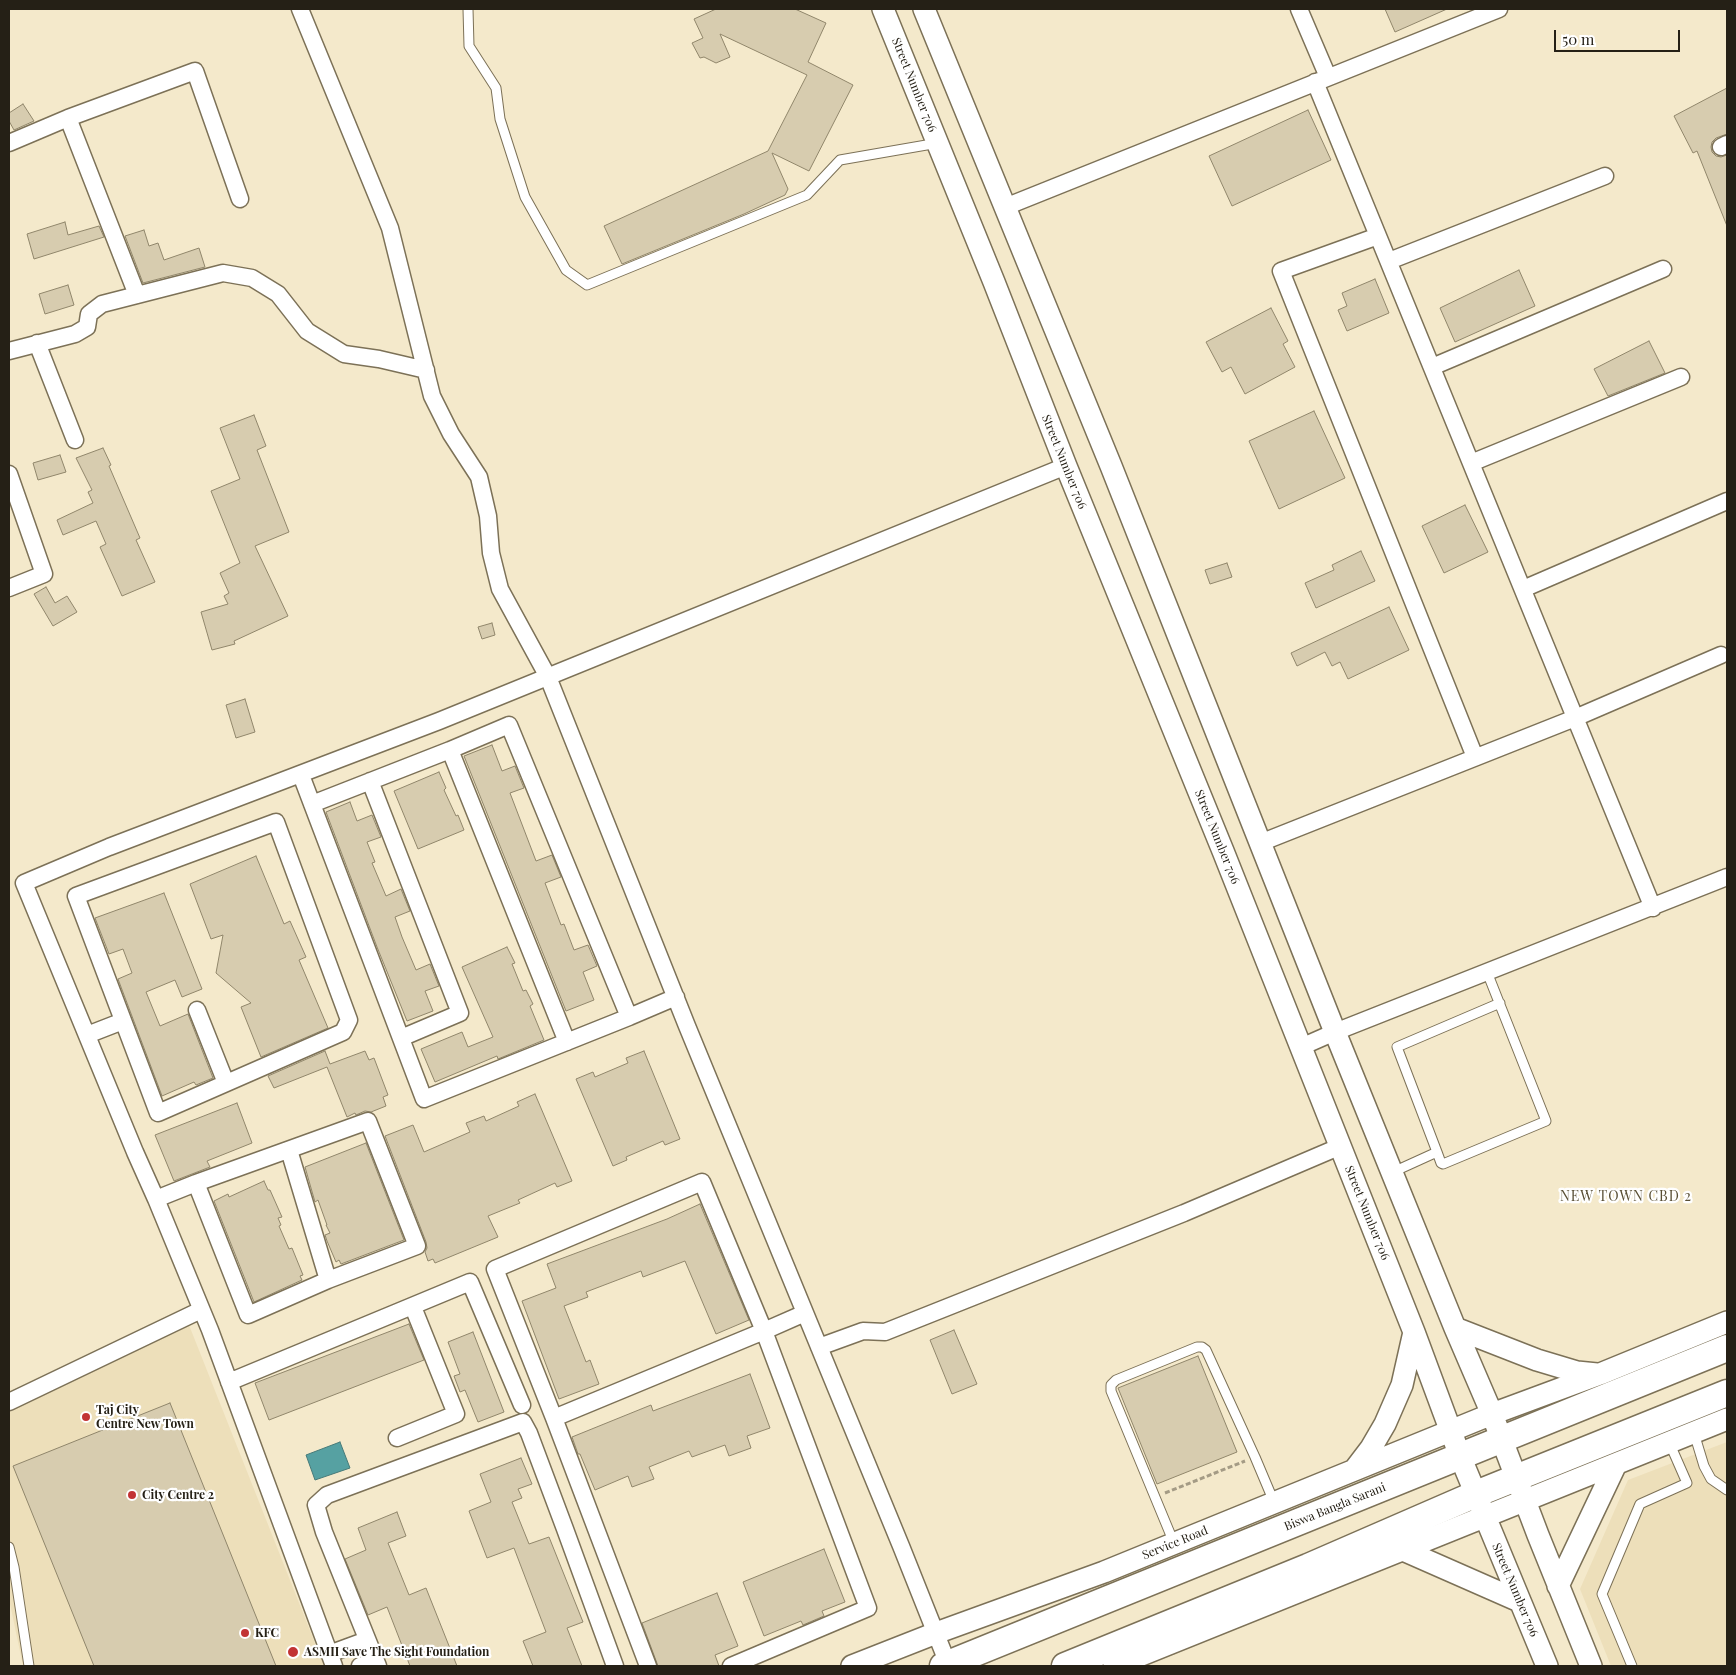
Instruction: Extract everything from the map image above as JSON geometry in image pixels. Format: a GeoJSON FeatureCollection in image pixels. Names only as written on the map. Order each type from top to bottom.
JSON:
{"type":"FeatureCollection","features":[{"type":"Feature","properties":{"kind":"main road","name":"Biswa Bangla Sarani"},"geometry":{"type":"LineString","coordinates":[[946,1665],[1727,1348]]}},
{"type":"Feature","properties":{"kind":"main road"},"geometry":{"type":"LineString","coordinates":[[1065,1666],[1308,1567],[1480,1506],[1727,1394]]}},
{"type":"Feature","properties":{"kind":"street"},"geometry":{"type":"LineString","coordinates":[[300,9],[390,228],[432,396],[450,434],[479,477],[488,516],[491,553],[500,589],[548,677],[676,997],[936,1633],[946,1665]]}},
{"type":"Feature","properties":{"kind":"street","name":"Street Number 706"},"geometry":{"type":"LineString","coordinates":[[883,9],[1066,466],[1223,850],[1414,1332],[1460,1456],[1546,1666]]}},
{"type":"Feature","properties":{"kind":"street"},"geometry":{"type":"LineString","coordinates":[[924,9],[1114,475],[1335,1032],[1455,1328],[1492,1414],[1591,1666]]}},
{"type":"Feature","properties":{"kind":"street"},"geometry":{"type":"LineString","coordinates":[[1299,9],[1321,79],[1378,236],[1653,908]]}},
{"type":"Feature","properties":{"kind":"street"},"geometry":{"type":"LineString","coordinates":[[1005,207],[1499,9]]}},
{"type":"Feature","properties":{"kind":"street"},"geometry":{"type":"LineString","coordinates":[[9,143],[68,118],[195,71],[240,199]]}},
{"type":"Feature","properties":{"kind":"street"},"geometry":{"type":"LineString","coordinates":[[68,118],[137,295]]}},
{"type":"Feature","properties":{"kind":"street"},"geometry":{"type":"LineString","coordinates":[[1389,261],[1605,176]]}},
{"type":"Feature","properties":{"kind":"street"},"geometry":{"type":"LineString","coordinates":[[1378,236],[1281,271],[1476,757]]}},
{"type":"Feature","properties":{"kind":"street"},"geometry":{"type":"LineString","coordinates":[[1432,367],[1662,269]]}},
{"type":"Feature","properties":{"kind":"street"},"geometry":{"type":"LineString","coordinates":[[9,351],[75,334],[87,326],[89,314],[102,304],[223,273],[252,278],[278,294],[307,332],[344,354],[379,359],[426,370]]}},
{"type":"Feature","properties":{"kind":"street"},"geometry":{"type":"LineString","coordinates":[[37,343],[75,440]]}},
{"type":"Feature","properties":{"kind":"street"},"geometry":{"type":"LineString","coordinates":[[1471,463],[1680,377]]}},
{"type":"Feature","properties":{"kind":"street"},"geometry":{"type":"LineString","coordinates":[[367,1640],[331,1660],[201,1310],[24,882],[548,677],[1066,466]]}},
{"type":"Feature","properties":{"kind":"street"},"geometry":{"type":"LineString","coordinates":[[9,474],[44,574],[9,588]]}},
{"type":"Feature","properties":{"kind":"street"},"geometry":{"type":"LineString","coordinates":[[1523,590],[1727,501]]}},
{"type":"Feature","properties":{"kind":"street"},"geometry":{"type":"LineString","coordinates":[[1260,843],[1575,718],[1721,655]]}},
{"type":"Feature","properties":{"kind":"street"},"geometry":{"type":"LineString","coordinates":[[312,804],[509,725],[629,1017]]}},
{"type":"Feature","properties":{"kind":"street"},"geometry":{"type":"LineString","coordinates":[[450,750],[568,1042]]}},
{"type":"Feature","properties":{"kind":"street"},"geometry":{"type":"LineString","coordinates":[[301,775],[424,1099],[676,997]]}},
{"type":"Feature","properties":{"kind":"street"},"geometry":{"type":"LineString","coordinates":[[370,781],[460,1013],[401,1038]]}},
{"type":"Feature","properties":{"kind":"street"},"geometry":{"type":"LineString","coordinates":[[276,822],[349,1020],[342,1032],[158,1113],[123,1022],[76,896],[276,822]]}},
{"type":"Feature","properties":{"kind":"street"},"geometry":{"type":"LineString","coordinates":[[1301,1047],[1727,877]]}},
{"type":"Feature","properties":{"kind":"street"},"geometry":{"type":"LineString","coordinates":[[197,1010],[226,1083]]}},
{"type":"Feature","properties":{"kind":"street"},"geometry":{"type":"LineString","coordinates":[[87,1035],[123,1022]]}},
{"type":"Feature","properties":{"kind":"street"},"geometry":{"type":"LineString","coordinates":[[156,1199],[196,1183],[368,1121],[417,1246],[328,1280],[248,1315],[196,1183]]}},
{"type":"Feature","properties":{"kind":"street"},"geometry":{"type":"LineString","coordinates":[[819,1347],[863,1331],[885,1332],[1184,1213],[1341,1146]]}},
{"type":"Feature","properties":{"kind":"street"},"geometry":{"type":"LineString","coordinates":[[289,1150],[328,1280]]}},
{"type":"Feature","properties":{"kind":"street"},"geometry":{"type":"LineString","coordinates":[[648,1666],[495,1269],[702,1182],[764,1331],[868,1608],[731,1666]]}},
{"type":"Feature","properties":{"kind":"street"},"geometry":{"type":"LineString","coordinates":[[229,1382],[470,1282],[522,1405]]}},
{"type":"Feature","properties":{"kind":"street"},"geometry":{"type":"LineString","coordinates":[[397,1438],[456,1414],[413,1307]]}},
{"type":"Feature","properties":{"kind":"street"},"geometry":{"type":"LineString","coordinates":[[9,1402],[201,1310]]}},
{"type":"Feature","properties":{"kind":"street"},"geometry":{"type":"LineString","coordinates":[[554,1418],[805,1313]]}},
{"type":"Feature","properties":{"kind":"street"},"geometry":{"type":"LineString","coordinates":[[1355,1469],[1492,1414],[1600,1374],[1727,1322]]}},
{"type":"Feature","properties":{"kind":"street"},"geometry":{"type":"LineString","coordinates":[[1455,1328],[1556,1366],[1577,1372],[1600,1374]]}},
{"type":"Feature","properties":{"kind":"street","name":"Service Road"},"geometry":{"type":"LineString","coordinates":[[852,1666],[936,1633],[1104,1572],[1355,1469],[1372,1448],[1402,1385],[1414,1332]]}},
{"type":"Feature","properties":{"kind":"street"},"geometry":{"type":"LineString","coordinates":[[1520,1489],[1616,1464],[1727,1419]]}},
{"type":"Feature","properties":{"kind":"street"},"geometry":{"type":"LineString","coordinates":[[360,1666],[377,1664],[324,1532],[316,1505],[327,1495],[523,1422],[565,1529],[615,1666]]}},
{"type":"Feature","properties":{"kind":"street"},"geometry":{"type":"LineString","coordinates":[[1558,1586],[1616,1464]]}},
{"type":"Feature","properties":{"kind":"street"},"geometry":{"type":"LineString","coordinates":[[1114,1666],[1402,1550],[1480,1506]]}},
{"type":"Feature","properties":{"kind":"street"},"geometry":{"type":"LineString","coordinates":[[1402,1550],[1519,1601]]}},
{"type":"Feature","properties":{"kind":"lane"},"geometry":{"type":"LineString","coordinates":[[468,9],[469,46],[496,88],[500,119],[525,197],[566,270],[586,285],[807,195],[840,160],[938,143]]}},
{"type":"Feature","properties":{"kind":"lane"},"geometry":{"type":"LineString","coordinates":[[1487,972],[1500,1003],[1546,1122],[1443,1164],[1397,1047],[1500,1003]]}},
{"type":"Feature","properties":{"kind":"lane"},"geometry":{"type":"LineString","coordinates":[[1392,1172],[1437,1152]]}},
{"type":"Feature","properties":{"kind":"lane"},"geometry":{"type":"LineString","coordinates":[[1174,1543],[1111,1391],[1112,1385],[1116,1380],[1197,1347],[1202,1347],[1206,1350],[1274,1502]]}},
{"type":"Feature","properties":{"kind":"lane"},"geometry":{"type":"LineString","coordinates":[[1694,1433],[1704,1466],[1711,1479],[1727,1490]]}},
{"type":"Feature","properties":{"kind":"lane"},"geometry":{"type":"LineString","coordinates":[[1632,1666],[1602,1594],[1640,1504],[1687,1483],[1669,1442]]}},
{"type":"Feature","properties":{"kind":"lane"},"geometry":{"type":"LineString","coordinates":[[9,1547],[14,1567],[29,1666]]}},
{"type":"Feature","properties":{"kind":"path"},"geometry":{"type":"LineString","coordinates":[[1156,1497],[1255,1457]]}},
{"type":"Feature","properties":{"kind":"shaded area","name":"City Centre 2"},"geometry":{"type":"Polygon","coordinates":[[[189,1325],[324,1666],[23,1666],[9,1599],[9,1391],[189,1325]]]}},
{"type":"Feature","properties":{"kind":"shaded area"},"geometry":{"type":"Polygon","coordinates":[[[1727,1442],[1727,1666],[1611,1666],[1580,1589],[1628,1480],[1727,1442]]]}},
{"type":"Feature","properties":{"kind":"water"},"geometry":{"type":"Polygon","coordinates":[[[340,1442],[350,1468],[315,1480],[306,1455],[340,1442]]]}},
{"type":"Feature","properties":{"kind":"building"},"geometry":{"type":"Polygon","coordinates":[[[716,9],[795,9],[826,23],[808,62],[853,85],[809,171],[772,153],[788,189],[785,195],[744,214],[622,264],[604,226],[768,151],[807,75],[720,34],[730,57],[716,63],[704,57],[700,58],[692,43],[703,38],[694,19],[716,9]]]}},
{"type":"Feature","properties":{"kind":"building"},"geometry":{"type":"Polygon","coordinates":[[[1385,9],[1447,9],[1395,32],[1385,9]]]}},
{"type":"Feature","properties":{"kind":"building"},"geometry":{"type":"Polygon","coordinates":[[[1727,88],[1727,134],[1716,138],[1712,142],[1711,147],[1712,152],[1716,156],[1727,155],[1727,226],[1697,151],[1693,153],[1674,116],[1727,88]]]}},
{"type":"Feature","properties":{"kind":"building"},"geometry":{"type":"Polygon","coordinates":[[[23,104],[34,121],[14,130],[9,121],[9,113],[23,104]]]}},
{"type":"Feature","properties":{"kind":"building"},"geometry":{"type":"Polygon","coordinates":[[[1308,110],[1331,160],[1232,206],[1209,156],[1308,110]]]}},
{"type":"Feature","properties":{"kind":"building"},"geometry":{"type":"Polygon","coordinates":[[[65,222],[68,235],[99,226],[104,237],[34,259],[27,234],[65,222]]]}},
{"type":"Feature","properties":{"kind":"building"},"geometry":{"type":"Polygon","coordinates":[[[144,230],[149,246],[158,243],[164,260],[199,248],[205,267],[143,283],[125,236],[144,230]]]}},
{"type":"Feature","properties":{"kind":"building"},"geometry":{"type":"Polygon","coordinates":[[[1519,270],[1535,306],[1455,342],[1440,308],[1519,270]]]}},
{"type":"Feature","properties":{"kind":"building"},"geometry":{"type":"Polygon","coordinates":[[[1375,279],[1389,313],[1347,331],[1338,310],[1347,306],[1342,293],[1375,279]]]}},
{"type":"Feature","properties":{"kind":"building"},"geometry":{"type":"Polygon","coordinates":[[[68,285],[74,305],[45,314],[39,294],[68,285]]]}},
{"type":"Feature","properties":{"kind":"building"},"geometry":{"type":"Polygon","coordinates":[[[1271,308],[1288,341],[1283,344],[1295,367],[1245,394],[1231,367],[1222,372],[1206,342],[1271,308]]]}},
{"type":"Feature","properties":{"kind":"building"},"geometry":{"type":"Polygon","coordinates":[[[1649,341],[1665,373],[1608,396],[1594,369],[1649,341]]]}},
{"type":"Feature","properties":{"kind":"building"},"geometry":{"type":"Polygon","coordinates":[[[1314,411],[1345,478],[1279,509],[1249,441],[1314,411]]]}},
{"type":"Feature","properties":{"kind":"building"},"geometry":{"type":"Polygon","coordinates":[[[254,415],[266,446],[257,450],[289,532],[255,546],[288,616],[234,641],[235,644],[212,650],[201,612],[228,604],[224,596],[229,593],[220,573],[240,563],[211,491],[240,479],[220,428],[254,415]]]}},
{"type":"Feature","properties":{"kind":"building"},"geometry":{"type":"Polygon","coordinates":[[[103,448],[140,538],[136,540],[155,582],[122,596],[100,547],[106,544],[96,521],[63,535],[57,520],[93,503],[88,492],[92,490],[76,458],[103,448]]]}},
{"type":"Feature","properties":{"kind":"building"},"geometry":{"type":"Polygon","coordinates":[[[60,455],[66,472],[38,480],[33,463],[60,455]]]}},
{"type":"Feature","properties":{"kind":"building"},"geometry":{"type":"Polygon","coordinates":[[[1465,505],[1488,552],[1444,573],[1422,526],[1465,505]]]}},
{"type":"Feature","properties":{"kind":"building"},"geometry":{"type":"Polygon","coordinates":[[[1361,551],[1375,581],[1316,608],[1305,583],[1334,570],[1332,565],[1361,551]]]}},
{"type":"Feature","properties":{"kind":"building"},"geometry":{"type":"Polygon","coordinates":[[[1227,563],[1232,577],[1210,584],[1205,570],[1227,563]]]}},
{"type":"Feature","properties":{"kind":"building"},"geometry":{"type":"Polygon","coordinates":[[[46,587],[55,603],[67,596],[77,612],[53,626],[34,594],[46,587]]]}},
{"type":"Feature","properties":{"kind":"building"},"geometry":{"type":"Polygon","coordinates":[[[1389,607],[1409,650],[1348,679],[1340,662],[1332,666],[1325,652],[1297,666],[1291,653],[1389,607]]]}},
{"type":"Feature","properties":{"kind":"building"},"geometry":{"type":"Polygon","coordinates":[[[492,623],[495,635],[482,639],[478,627],[492,623]]]}},
{"type":"Feature","properties":{"kind":"building"},"geometry":{"type":"Polygon","coordinates":[[[245,699],[255,732],[236,738],[226,705],[245,699]]]}},
{"type":"Feature","properties":{"kind":"building"},"geometry":{"type":"Polygon","coordinates":[[[492,745],[502,771],[515,766],[524,788],[510,793],[536,861],[552,855],[561,877],[545,883],[561,925],[564,924],[574,950],[588,945],[597,966],[583,972],[594,1000],[566,1011],[464,756],[492,745]]]}},
{"type":"Feature","properties":{"kind":"building"},"geometry":{"type":"Polygon","coordinates":[[[439,772],[446,788],[444,790],[464,830],[418,849],[394,791],[439,772]]]}},
{"type":"Feature","properties":{"kind":"building"},"geometry":{"type":"Polygon","coordinates":[[[350,802],[357,821],[372,815],[381,837],[367,842],[375,862],[372,863],[386,896],[401,889],[410,911],[395,917],[402,937],[416,970],[430,964],[439,986],[425,991],[433,1011],[407,1021],[326,812],[350,802]]]}},
{"type":"Feature","properties":{"kind":"building"},"geometry":{"type":"Polygon","coordinates":[[[256,856],[284,924],[290,921],[306,957],[299,960],[328,1028],[261,1057],[241,1007],[251,1003],[216,973],[223,935],[211,939],[190,884],[256,856]]]}},
{"type":"Feature","properties":{"kind":"building"},"geometry":{"type":"Polygon","coordinates":[[[164,893],[202,989],[182,997],[175,980],[146,992],[160,1026],[188,1014],[213,1078],[196,1085],[194,1082],[162,1096],[118,979],[132,973],[123,949],[109,954],[95,918],[164,893]]]}},
{"type":"Feature","properties":{"kind":"building"},"geometry":{"type":"Polygon","coordinates":[[[507,947],[515,963],[512,964],[523,991],[526,990],[533,1004],[530,1006],[544,1040],[498,1059],[497,1056],[435,1082],[421,1049],[462,1032],[468,1047],[493,1037],[462,967],[507,947]]]}},
{"type":"Feature","properties":{"kind":"building"},"geometry":{"type":"Polygon","coordinates":[[[325,1051],[330,1064],[365,1051],[369,1060],[374,1058],[388,1095],[383,1097],[386,1106],[371,1112],[365,1111],[356,1115],[355,1113],[347,1117],[327,1067],[274,1088],[268,1076],[325,1051]]]}},
{"type":"Feature","properties":{"kind":"building"},"geometry":{"type":"Polygon","coordinates":[[[644,1051],[680,1139],[665,1145],[663,1141],[626,1157],[627,1160],[613,1166],[576,1079],[593,1072],[595,1077],[628,1063],[626,1058],[644,1051]]]}},
{"type":"Feature","properties":{"kind":"building"},"geometry":{"type":"Polygon","coordinates":[[[535,1094],[572,1181],[557,1187],[555,1183],[518,1200],[520,1203],[488,1216],[498,1237],[435,1263],[433,1259],[428,1261],[425,1252],[427,1248],[426,1242],[385,1136],[413,1125],[424,1152],[470,1132],[466,1123],[484,1116],[486,1121],[519,1106],[517,1102],[535,1094]]]}},
{"type":"Feature","properties":{"kind":"building"},"geometry":{"type":"Polygon","coordinates":[[[237,1103],[252,1143],[207,1161],[210,1167],[174,1181],[155,1135],[237,1103]]]}},
{"type":"Feature","properties":{"kind":"building"},"geometry":{"type":"Polygon","coordinates":[[[366,1143],[404,1240],[341,1264],[339,1260],[336,1262],[327,1241],[325,1235],[330,1233],[318,1200],[315,1202],[305,1167],[366,1143]]]}},
{"type":"Feature","properties":{"kind":"building"},"geometry":{"type":"Polygon","coordinates":[[[264,1181],[282,1217],[278,1218],[281,1225],[279,1226],[289,1249],[292,1248],[303,1275],[300,1276],[302,1280],[254,1302],[214,1201],[228,1194],[229,1197],[264,1181]]]}},
{"type":"Feature","properties":{"kind":"building"},"geometry":{"type":"Polygon","coordinates":[[[700,1204],[749,1320],[716,1334],[685,1261],[643,1277],[641,1271],[586,1292],[588,1297],[564,1306],[586,1362],[590,1360],[599,1384],[559,1399],[522,1301],[556,1288],[547,1264],[667,1219],[700,1204]]]}},
{"type":"Feature","properties":{"kind":"building"},"geometry":{"type":"Polygon","coordinates":[[[409,1324],[424,1360],[269,1420],[255,1383],[409,1324]]]}},
{"type":"Feature","properties":{"kind":"building"},"geometry":{"type":"Polygon","coordinates":[[[954,1330],[977,1384],[952,1394],[930,1340],[954,1330]]]}},
{"type":"Feature","properties":{"kind":"building"},"geometry":{"type":"Polygon","coordinates":[[[473,1332],[504,1412],[478,1422],[465,1390],[460,1392],[454,1376],[460,1374],[448,1342],[473,1332]]]}},
{"type":"Feature","properties":{"kind":"building"},"geometry":{"type":"Polygon","coordinates":[[[1198,1356],[1237,1452],[1157,1484],[1118,1388],[1198,1356]]]}},
{"type":"Feature","properties":{"kind":"building"},"geometry":{"type":"Polygon","coordinates":[[[750,1374],[770,1428],[747,1436],[751,1448],[729,1456],[725,1445],[692,1457],[689,1451],[649,1467],[654,1479],[632,1487],[628,1476],[595,1490],[572,1437],[651,1405],[653,1411],[750,1374]]]}},
{"type":"Feature","properties":{"kind":"building"},"geometry":{"type":"Polygon","coordinates":[[[170,1403],[276,1666],[94,1666],[13,1466],[170,1403]]]}},
{"type":"Feature","properties":{"kind":"building"},"geometry":{"type":"Polygon","coordinates":[[[521,1458],[532,1484],[518,1489],[522,1498],[512,1502],[529,1544],[549,1537],[583,1622],[567,1628],[582,1666],[533,1666],[523,1641],[546,1632],[514,1548],[487,1558],[469,1511],[491,1502],[480,1474],[521,1458]]]}},
{"type":"Feature","properties":{"kind":"building"},"geometry":{"type":"Polygon","coordinates":[[[397,1512],[406,1536],[388,1543],[409,1595],[426,1588],[457,1666],[410,1666],[387,1607],[368,1615],[345,1559],[366,1550],[358,1528],[397,1512]]]}},
{"type":"Feature","properties":{"kind":"building"},"geometry":{"type":"Polygon","coordinates":[[[824,1549],[845,1602],[822,1611],[824,1616],[803,1625],[801,1621],[764,1636],[743,1582],[824,1549]]]}},
{"type":"Feature","properties":{"kind":"building"},"geometry":{"type":"Polygon","coordinates":[[[717,1593],[738,1646],[715,1655],[719,1666],[658,1666],[642,1623],[717,1593]]]}},
{"type":"Feature","properties":{"kind":"place","name":"Taj City Centre New Town"},"geometry":{"type":"Point","coordinates":[86,1417]}},
{"type":"Feature","properties":{"kind":"place","name":"City Centre 2"},"geometry":{"type":"Point","coordinates":[132,1495]}},
{"type":"Feature","properties":{"kind":"place","name":"KFC"},"geometry":{"type":"Point","coordinates":[245,1633]}},
{"type":"Feature","properties":{"kind":"place","name":"ASMII Save The Sight Foundation"},"geometry":{"type":"Point","coordinates":[293,1652]}},
{"type":"Feature","properties":{"kind":"district","name":"NEW TOWN CBD 2"},"geometry":{"type":"Point","coordinates":[1626,1197]}}]}
